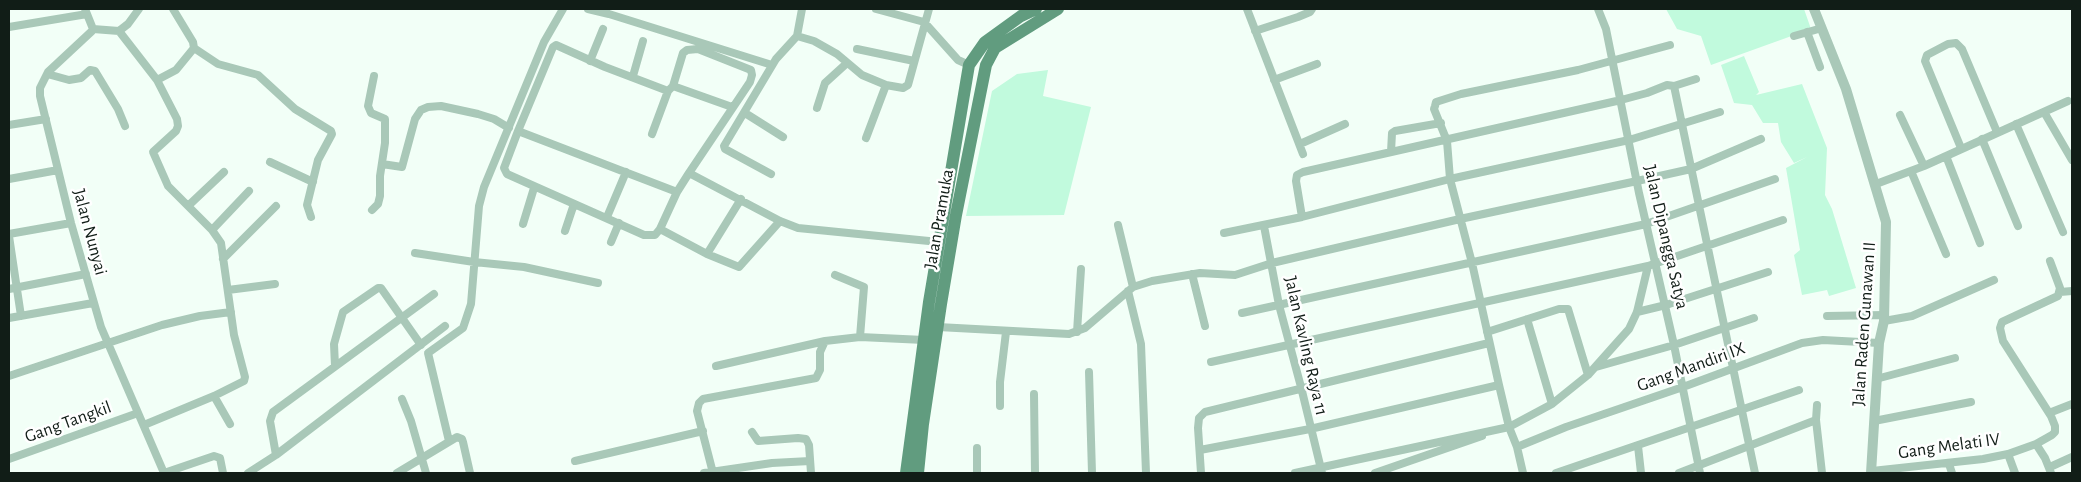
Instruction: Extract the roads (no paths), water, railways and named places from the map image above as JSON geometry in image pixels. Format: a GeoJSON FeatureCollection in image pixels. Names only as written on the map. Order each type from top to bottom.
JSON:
{"type":"FeatureCollection","features":[{"type":"Feature","properties":{"kind":"main road","name":"Jalan Pramuka"},"geometry":{"type":"LineString","coordinates":[[906,473],[926,368],[938,327],[935,303],[939,242],[969,65],[985,42],[1021,16],[1036,9]]}},
{"type":"Feature","properties":{"kind":"main road","name":"Jalan Pramuka"},"geometry":{"type":"LineString","coordinates":[[918,473],[926,368],[924,340],[956,215],[986,65],[995,48],[1058,9]]}},
{"type":"Feature","properties":{"kind":"street"},"geometry":{"type":"LineString","coordinates":[[93,29],[119,31],[128,24],[139,9]]}},
{"type":"Feature","properties":{"kind":"street"},"geometry":{"type":"LineString","coordinates":[[173,9],[193,42],[194,48],[218,64],[258,75],[295,109],[330,129],[332,134],[321,154],[307,208],[311,217]]}},
{"type":"Feature","properties":{"kind":"street"},"geometry":{"type":"LineString","coordinates":[[449,441],[428,353],[463,328],[471,304],[479,206],[484,188],[544,42],[563,9]]}},
{"type":"Feature","properties":{"kind":"street"},"geometry":{"type":"LineString","coordinates":[[588,9],[772,65]]}},
{"type":"Feature","properties":{"kind":"street"},"geometry":{"type":"LineString","coordinates":[[771,174],[725,150],[724,146],[772,65],[797,36],[802,9]]}},
{"type":"Feature","properties":{"kind":"street"},"geometry":{"type":"LineString","coordinates":[[876,9],[924,22],[958,60],[969,65]]}},
{"type":"Feature","properties":{"kind":"street"},"geometry":{"type":"LineString","coordinates":[[797,36],[814,41],[862,75],[899,88],[906,86],[924,22],[929,9],[933,9]]}},
{"type":"Feature","properties":{"kind":"street"},"geometry":{"type":"LineString","coordinates":[[1247,9],[1303,154]]}},
{"type":"Feature","properties":{"kind":"street"},"geometry":{"type":"LineString","coordinates":[[1255,31],[1298,17],[1310,12],[1312,9]]}},
{"type":"Feature","properties":{"kind":"street","name":"Jalan Dipangga Satya"},"geometry":{"type":"LineString","coordinates":[[1598,9],[1606,28],[1646,224],[1652,265],[1666,305],[1699,470]]}},
{"type":"Feature","properties":{"kind":"street","name":"Jalan Raden Gunawan II"},"geometry":{"type":"LineString","coordinates":[[1814,9],[1846,89],[1886,222],[1884,318],[1878,342],[1871,472]]}},
{"type":"Feature","properties":{"kind":"street"},"geometry":{"type":"LineString","coordinates":[[9,28],[86,11],[93,29]]}},
{"type":"Feature","properties":{"kind":"street"},"geometry":{"type":"LineString","coordinates":[[1794,36],[1822,28]]}},
{"type":"Feature","properties":{"kind":"street"},"geometry":{"type":"LineString","coordinates":[[93,29],[90,34],[48,72],[50,75],[69,80],[80,78],[90,70],[95,71],[118,109],[125,126]]}},
{"type":"Feature","properties":{"kind":"street"},"geometry":{"type":"LineString","coordinates":[[590,60],[603,29]]}},
{"type":"Feature","properties":{"kind":"street"},"geometry":{"type":"LineString","coordinates":[[119,31],[157,80],[177,119],[178,126],[176,131],[153,152],[168,186],[212,230],[221,243],[234,335],[245,377],[244,381],[214,396],[144,425]]}},
{"type":"Feature","properties":{"kind":"street"},"geometry":{"type":"LineString","coordinates":[[1808,32],[1820,68]]}},
{"type":"Feature","properties":{"kind":"street"},"geometry":{"type":"LineString","coordinates":[[632,76],[644,41]]}},
{"type":"Feature","properties":{"kind":"street"},"geometry":{"type":"LineString","coordinates":[[1961,148],[1925,61],[1927,55],[1948,44],[1956,43],[1962,49],[1997,132]]}},
{"type":"Feature","properties":{"kind":"street"},"geometry":{"type":"LineString","coordinates":[[652,134],[670,89],[683,53],[690,49],[698,49],[750,70],[752,78],[750,82],[677,192],[660,229],[655,235],[650,236],[534,188],[511,177],[505,172],[504,168],[554,46],[559,45],[590,60],[632,76],[670,89],[732,107]]}},
{"type":"Feature","properties":{"kind":"street"},"geometry":{"type":"LineString","coordinates":[[1521,473],[1517,447],[1509,426],[1472,264],[1450,179],[1446,141],[1441,123],[1434,109],[1436,102],[1612,62],[1670,45]]}},
{"type":"Feature","properties":{"kind":"street"},"geometry":{"type":"LineString","coordinates":[[157,80],[176,70],[194,48]]}},
{"type":"Feature","properties":{"kind":"street"},"geometry":{"type":"LineString","coordinates":[[857,49],[914,61]]}},
{"type":"Feature","properties":{"kind":"street"},"geometry":{"type":"LineString","coordinates":[[817,108],[825,83],[834,72],[847,63]]}},
{"type":"Feature","properties":{"kind":"street"},"geometry":{"type":"LineString","coordinates":[[1274,80],[1317,64]]}},
{"type":"Feature","properties":{"kind":"street","name":"Jalan Nunyai"},"geometry":{"type":"LineString","coordinates":[[48,72],[40,92],[71,223],[93,303],[108,344],[164,473]]}},
{"type":"Feature","properties":{"kind":"street"},"geometry":{"type":"LineString","coordinates":[[372,210],[380,199],[385,143],[385,120],[371,113],[368,106],[374,76]]}},
{"type":"Feature","properties":{"kind":"street"},"geometry":{"type":"LineString","coordinates":[[1302,217],[1296,181],[1297,175],[1303,172],[1621,100],[1648,93],[1666,85],[1674,86],[1696,79]]}},
{"type":"Feature","properties":{"kind":"street"},"geometry":{"type":"LineString","coordinates":[[866,138],[886,85]]}},
{"type":"Feature","properties":{"kind":"street"},"geometry":{"type":"LineString","coordinates":[[1674,86],[1755,473]]}},
{"type":"Feature","properties":{"kind":"street"},"geometry":{"type":"LineString","coordinates":[[1876,184],[1924,166],[2068,101]]}},
{"type":"Feature","properties":{"kind":"street"},"geometry":{"type":"LineString","coordinates":[[382,164],[402,167],[415,119],[421,110],[428,107],[441,106],[478,114],[494,119],[509,128]]}},
{"type":"Feature","properties":{"kind":"street"},"geometry":{"type":"LineString","coordinates":[[1224,233],[1264,226],[1450,179],[1629,140],[1720,112]]}},
{"type":"Feature","properties":{"kind":"street"},"geometry":{"type":"LineString","coordinates":[[2044,112],[2072,160]]}},
{"type":"Feature","properties":{"kind":"street"},"geometry":{"type":"LineString","coordinates":[[745,113],[783,137]]}},
{"type":"Feature","properties":{"kind":"street"},"geometry":{"type":"LineString","coordinates":[[1900,115],[1924,166]]}},
{"type":"Feature","properties":{"kind":"street"},"geometry":{"type":"LineString","coordinates":[[9,125],[46,119]]}},
{"type":"Feature","properties":{"kind":"street"},"geometry":{"type":"LineString","coordinates":[[1391,152],[1392,137],[1395,131],[1441,123]]}},
{"type":"Feature","properties":{"kind":"street"},"geometry":{"type":"LineString","coordinates":[[1300,144],[1345,124]]}},
{"type":"Feature","properties":{"kind":"street"},"geometry":{"type":"LineString","coordinates":[[2016,124],[2063,232]]}},
{"type":"Feature","properties":{"kind":"street"},"geometry":{"type":"LineString","coordinates":[[518,131],[677,192]]}},
{"type":"Feature","properties":{"kind":"street"},"geometry":{"type":"LineString","coordinates":[[938,327],[1063,335],[1077,332],[1085,328],[1130,289],[1152,281],[1192,274],[1235,275],[1272,263],[1460,219],[1691,169],[1761,139]]}},
{"type":"Feature","properties":{"kind":"street"},"geometry":{"type":"LineString","coordinates":[[1982,139],[2018,226]]}},
{"type":"Feature","properties":{"kind":"street"},"geometry":{"type":"LineString","coordinates":[[1946,156],[1980,243]]}},
{"type":"Feature","properties":{"kind":"street"},"geometry":{"type":"LineString","coordinates":[[270,162],[313,182]]}},
{"type":"Feature","properties":{"kind":"street"},"geometry":{"type":"LineString","coordinates":[[9,179],[58,170]]}},
{"type":"Feature","properties":{"kind":"street"},"geometry":{"type":"LineString","coordinates":[[1910,170],[1946,254]]}},
{"type":"Feature","properties":{"kind":"street"},"geometry":{"type":"LineString","coordinates":[[188,206],[224,172]]}},
{"type":"Feature","properties":{"kind":"street"},"geometry":{"type":"LineString","coordinates":[[607,217],[626,172]]}},
{"type":"Feature","properties":{"kind":"street"},"geometry":{"type":"LineString","coordinates":[[689,173],[780,221],[798,228],[939,242]]}},
{"type":"Feature","properties":{"kind":"street"},"geometry":{"type":"LineString","coordinates":[[1242,313],[1472,264],[1646,224],[1775,179]]}},
{"type":"Feature","properties":{"kind":"street"},"geometry":{"type":"LineString","coordinates":[[524,224],[534,188]]}},
{"type":"Feature","properties":{"kind":"street"},"geometry":{"type":"LineString","coordinates":[[212,230],[249,191]]}},
{"type":"Feature","properties":{"kind":"street"},"geometry":{"type":"LineString","coordinates":[[707,254],[740,199]]}},
{"type":"Feature","properties":{"kind":"street"},"geometry":{"type":"LineString","coordinates":[[565,231],[574,204]]}},
{"type":"Feature","properties":{"kind":"street"},"geometry":{"type":"LineString","coordinates":[[223,259],[276,206]]}},
{"type":"Feature","properties":{"kind":"street"},"geometry":{"type":"LineString","coordinates":[[1211,362],[1652,265],[1783,220]]}},
{"type":"Feature","properties":{"kind":"street"},"geometry":{"type":"LineString","coordinates":[[660,229],[734,267],[742,266],[780,221]]}},
{"type":"Feature","properties":{"kind":"street"},"geometry":{"type":"LineString","coordinates":[[22,316],[9,235],[71,223]]}},
{"type":"Feature","properties":{"kind":"street"},"geometry":{"type":"LineString","coordinates":[[611,242],[619,223]]}},
{"type":"Feature","properties":{"kind":"street"},"geometry":{"type":"LineString","coordinates":[[1118,225],[1142,350],[1146,473]]}},
{"type":"Feature","properties":{"kind":"street","name":"Jalan Kavling Raya 11"},"geometry":{"type":"LineString","coordinates":[[1264,226],[1279,305],[1321,471]]}},
{"type":"Feature","properties":{"kind":"street"},"geometry":{"type":"LineString","coordinates":[[415,253],[524,267],[598,283]]}},
{"type":"Feature","properties":{"kind":"street"},"geometry":{"type":"LineString","coordinates":[[2050,261],[2060,292]]}},
{"type":"Feature","properties":{"kind":"street"},"geometry":{"type":"LineString","coordinates":[[1375,473],[1492,430],[1509,426],[1552,404],[1588,375],[1623,338],[1637,312],[1652,265]]}},
{"type":"Feature","properties":{"kind":"street"},"geometry":{"type":"LineString","coordinates":[[1077,332],[1081,269]]}},
{"type":"Feature","properties":{"kind":"street"},"geometry":{"type":"LineString","coordinates":[[1637,312],[1666,305],[1768,272]]}},
{"type":"Feature","properties":{"kind":"street"},"geometry":{"type":"LineString","coordinates":[[9,289],[86,274]]}},
{"type":"Feature","properties":{"kind":"street"},"geometry":{"type":"LineString","coordinates":[[1192,274],[1205,326]]}},
{"type":"Feature","properties":{"kind":"street"},"geometry":{"type":"LineString","coordinates":[[835,275],[864,287],[860,337]]}},
{"type":"Feature","properties":{"kind":"street"},"geometry":{"type":"LineString","coordinates":[[1827,316],[1884,318],[1912,316],[1994,280]]}},
{"type":"Feature","properties":{"kind":"street"},"geometry":{"type":"LineString","coordinates":[[228,290],[274,284]]}},
{"type":"Feature","properties":{"kind":"street"},"geometry":{"type":"LineString","coordinates":[[335,366],[334,344],[343,312],[381,288],[421,345]]}},
{"type":"Feature","properties":{"kind":"street"},"geometry":{"type":"LineString","coordinates":[[2060,292],[2072,291]]}},
{"type":"Feature","properties":{"kind":"street"},"geometry":{"type":"LineString","coordinates":[[2060,292],[2058,296],[2049,301],[2002,322],[2000,325],[2003,341],[2049,413],[2072,404]]}},
{"type":"Feature","properties":{"kind":"street"},"geometry":{"type":"LineString","coordinates":[[276,455],[270,421],[273,412],[434,294]]}},
{"type":"Feature","properties":{"kind":"street"},"geometry":{"type":"LineString","coordinates":[[9,318],[93,303]]}},
{"type":"Feature","properties":{"kind":"street"},"geometry":{"type":"LineString","coordinates":[[1487,332],[1559,309],[1568,309],[1588,375]]}},
{"type":"Feature","properties":{"kind":"street"},"geometry":{"type":"LineString","coordinates":[[9,376],[184,319],[230,312]]}},
{"type":"Feature","properties":{"kind":"street"},"geometry":{"type":"LineString","coordinates":[[1594,367],[1674,345],[1754,318]]}},
{"type":"Feature","properties":{"kind":"street"},"geometry":{"type":"LineString","coordinates":[[1526,319],[1552,404]]}},
{"type":"Feature","properties":{"kind":"street"},"geometry":{"type":"LineString","coordinates":[[250,472],[276,455],[445,326]]}},
{"type":"Feature","properties":{"kind":"street"},"geometry":{"type":"LineString","coordinates":[[1000,406],[1000,382],[1006,332]]}},
{"type":"Feature","properties":{"kind":"street"},"geometry":{"type":"LineString","coordinates":[[716,366],[825,341],[860,337],[924,340]]}},
{"type":"Feature","properties":{"kind":"street","name":"Gang Mandiri IX"},"geometry":{"type":"LineString","coordinates":[[1517,447],[1566,427],[1813,340],[1878,342]]}},
{"type":"Feature","properties":{"kind":"street"},"geometry":{"type":"LineString","coordinates":[[713,472],[697,411],[699,404],[708,397],[816,378],[820,370],[820,352],[825,341]]}},
{"type":"Feature","properties":{"kind":"street"},"geometry":{"type":"LineString","coordinates":[[1200,473],[1198,428],[1202,413],[1301,387],[1489,343]]}},
{"type":"Feature","properties":{"kind":"street"},"geometry":{"type":"LineString","coordinates":[[1876,379],[1955,358]]}},
{"type":"Feature","properties":{"kind":"street"},"geometry":{"type":"LineString","coordinates":[[1089,372],[1092,473]]}},
{"type":"Feature","properties":{"kind":"street"},"geometry":{"type":"LineString","coordinates":[[1200,450],[1310,429],[1499,385]]}},
{"type":"Feature","properties":{"kind":"street"},"geometry":{"type":"LineString","coordinates":[[1556,473],[1799,390]]}},
{"type":"Feature","properties":{"kind":"street"},"geometry":{"type":"LineString","coordinates":[[1034,394],[1035,473]]}},
{"type":"Feature","properties":{"kind":"street"},"geometry":{"type":"LineString","coordinates":[[214,396],[230,424]]}},
{"type":"Feature","properties":{"kind":"street"},"geometry":{"type":"LineString","coordinates":[[402,399],[412,421],[426,473]]}},
{"type":"Feature","properties":{"kind":"street"},"geometry":{"type":"LineString","coordinates":[[1874,421],[1971,402]]}},
{"type":"Feature","properties":{"kind":"street"},"geometry":{"type":"LineString","coordinates":[[1817,405],[1816,420],[1822,473]]}},
{"type":"Feature","properties":{"kind":"street","name":"Gang Tangkil"},"geometry":{"type":"LineString","coordinates":[[9,459],[138,412]]}},
{"type":"Feature","properties":{"kind":"street","name":"Gang Melati IV"},"geometry":{"type":"LineString","coordinates":[[1871,472],[1949,464],[2008,454],[2036,444],[2055,432],[2049,413]]}},
{"type":"Feature","properties":{"kind":"street"},"geometry":{"type":"LineString","coordinates":[[1680,473],[1699,470],[1750,446],[1816,420]]}},
{"type":"Feature","properties":{"kind":"street"},"geometry":{"type":"LineString","coordinates":[[574,461],[703,431]]}},
{"type":"Feature","properties":{"kind":"street"},"geometry":{"type":"LineString","coordinates":[[752,432],[754,438],[763,442],[798,438],[806,439],[811,473]]}},
{"type":"Feature","properties":{"kind":"street"},"geometry":{"type":"LineString","coordinates":[[397,473],[457,437],[462,439],[470,473]]}},
{"type":"Feature","properties":{"kind":"street"},"geometry":{"type":"LineString","coordinates":[[1295,473],[1321,471],[1459,442]]}},
{"type":"Feature","properties":{"kind":"street"},"geometry":{"type":"LineString","coordinates":[[2036,444],[2050,470],[2072,457]]}},
{"type":"Feature","properties":{"kind":"street"},"geometry":{"type":"LineString","coordinates":[[1638,446],[1641,473]]}},
{"type":"Feature","properties":{"kind":"street"},"geometry":{"type":"LineString","coordinates":[[977,448],[978,473]]}},
{"type":"Feature","properties":{"kind":"street"},"geometry":{"type":"LineString","coordinates":[[2008,454],[2015,473]]}},
{"type":"Feature","properties":{"kind":"street"},"geometry":{"type":"LineString","coordinates":[[164,473],[214,456],[220,458],[223,473]]}},
{"type":"Feature","properties":{"kind":"street"},"geometry":{"type":"LineString","coordinates":[[704,473],[772,463],[810,462]]}},
{"type":"Feature","properties":{"kind":"street"},"geometry":{"type":"LineString","coordinates":[[1949,464],[1952,473]]}}]}
